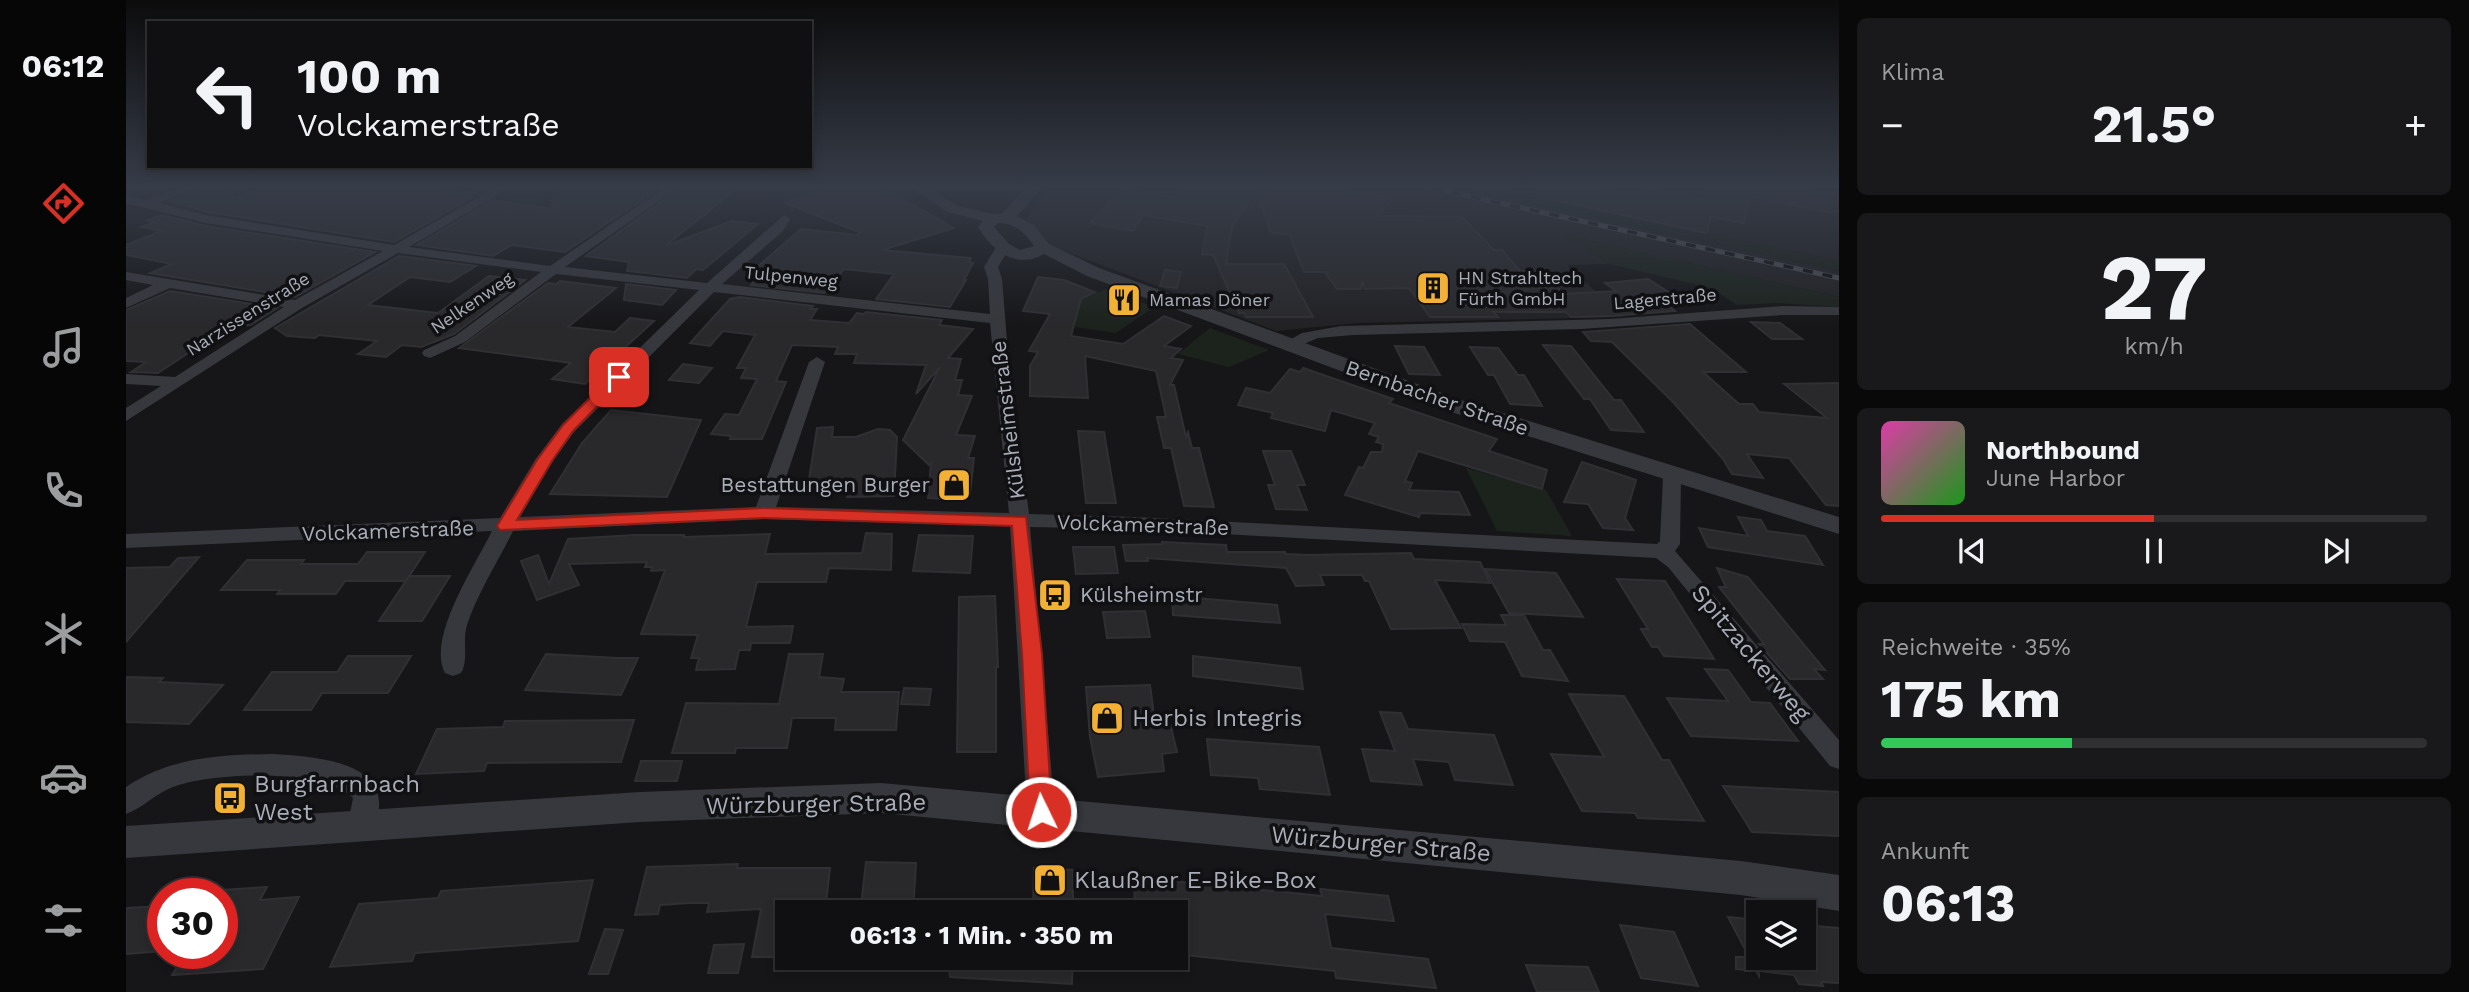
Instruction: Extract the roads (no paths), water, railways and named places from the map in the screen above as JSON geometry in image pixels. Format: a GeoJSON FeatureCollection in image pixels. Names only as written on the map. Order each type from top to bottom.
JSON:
{"type":"FeatureCollection","features":[{"type":"Feature","properties":{"kind":"street","name":"Tulpenweg"},"geometry":{"type":"LineString","coordinates":[[302,234],[553,270],[996,319]]}},
{"type":"Feature","properties":{"kind":"street","name":"Narzissenstraße"},"geometry":{"type":"LineString","coordinates":[[126,416],[297,305],[421,234]]}},
{"type":"Feature","properties":{"kind":"street","name":"Nelkenweg"},"geometry":{"type":"LineString","coordinates":[[430,353],[460,339],[605,234]]}},
{"type":"Feature","properties":{"kind":"street"},"geometry":{"type":"LineString","coordinates":[[453,667],[452,647],[456,625],[505,526],[544,460],[568,428],[711,287],[772,234]]}},
{"type":"Feature","properties":{"kind":"street"},"geometry":{"type":"LineString","coordinates":[[1002,234],[1002,249]]}},
{"type":"Feature","properties":{"kind":"street"},"geometry":{"type":"LineString","coordinates":[[995,279],[1008,260],[1031,252],[1035,234]]}},
{"type":"Feature","properties":{"kind":"street","name":"Bernbacher Straße"},"geometry":{"type":"LineString","coordinates":[[1002,249],[1031,252],[1093,272],[1287,346],[1453,405],[1839,527]]}},
{"type":"Feature","properties":{"kind":"street","name":"Külsheimstraße"},"geometry":{"type":"LineString","coordinates":[[1002,249],[991,267],[995,279],[996,319],[1006,416],[1020,521],[1032,654],[1041,812]]}},
{"type":"Feature","properties":{"kind":"street"},"geometry":{"type":"LineString","coordinates":[[126,276],[297,305]]}},
{"type":"Feature","properties":{"kind":"street"},"geometry":{"type":"LineString","coordinates":[[126,304],[166,284]]}},
{"type":"Feature","properties":{"kind":"street","name":"Lagerstraße"},"geometry":{"type":"LineString","coordinates":[[1287,346],[1295,340],[1331,332],[1419,327],[1623,323],[1779,309],[1839,311]]}},
{"type":"Feature","properties":{"kind":"street"},"geometry":{"type":"LineString","coordinates":[[764,513],[817,362]]}},
{"type":"Feature","properties":{"kind":"street"},"geometry":{"type":"LineString","coordinates":[[126,379],[176,382]]}},
{"type":"Feature","properties":{"kind":"street"},"geometry":{"type":"LineString","coordinates":[[1661,551],[1670,544],[1672,476]]}},
{"type":"Feature","properties":{"kind":"street","name":"Volckamerstraße"},"geometry":{"type":"LineString","coordinates":[[126,541],[764,513],[1333,532],[1661,551]]}},
{"type":"Feature","properties":{"kind":"street","name":"Spitzackerweg"},"geometry":{"type":"LineString","coordinates":[[1661,551],[1675,562],[1839,758]]}},
{"type":"Feature","properties":{"kind":"street"},"geometry":{"type":"LineString","coordinates":[[126,802],[169,776],[200,770],[301,766],[332,770],[354,780],[365,791],[368,803],[362,824]]}},
{"type":"Feature","properties":{"kind":"street","name":"Würzburger Straße"},"geometry":{"type":"LineString","coordinates":[[126,842],[640,807],[881,798],[1741,878],[1839,892]]}},
{"type":"Feature","properties":{"kind":"railway"},"geometry":{"type":"LineString","coordinates":[[1641,234],[1839,278]]}},
{"type":"Feature","properties":{"kind":"place","name":"HN Strahltech Fürth GmbH"},"geometry":{"type":"Point","coordinates":[1433,288]}},
{"type":"Feature","properties":{"kind":"place","name":"Mamas Döner"},"geometry":{"type":"Point","coordinates":[1124,300]}},
{"type":"Feature","properties":{"kind":"place","name":"Bestattungen Burger"},"geometry":{"type":"Point","coordinates":[954,485]}},
{"type":"Feature","properties":{"kind":"place","name":"Külsheimstr"},"geometry":{"type":"Point","coordinates":[1055,595]}},
{"type":"Feature","properties":{"kind":"place","name":"Herbis Integris"},"geometry":{"type":"Point","coordinates":[1107,718]}},
{"type":"Feature","properties":{"kind":"place","name":"Burgfarrnbach West"},"geometry":{"type":"Point","coordinates":[230,798]}},
{"type":"Feature","properties":{"kind":"place","name":"Klaußner E-Bike-Box"},"geometry":{"type":"Point","coordinates":[1050,880]}}]}
